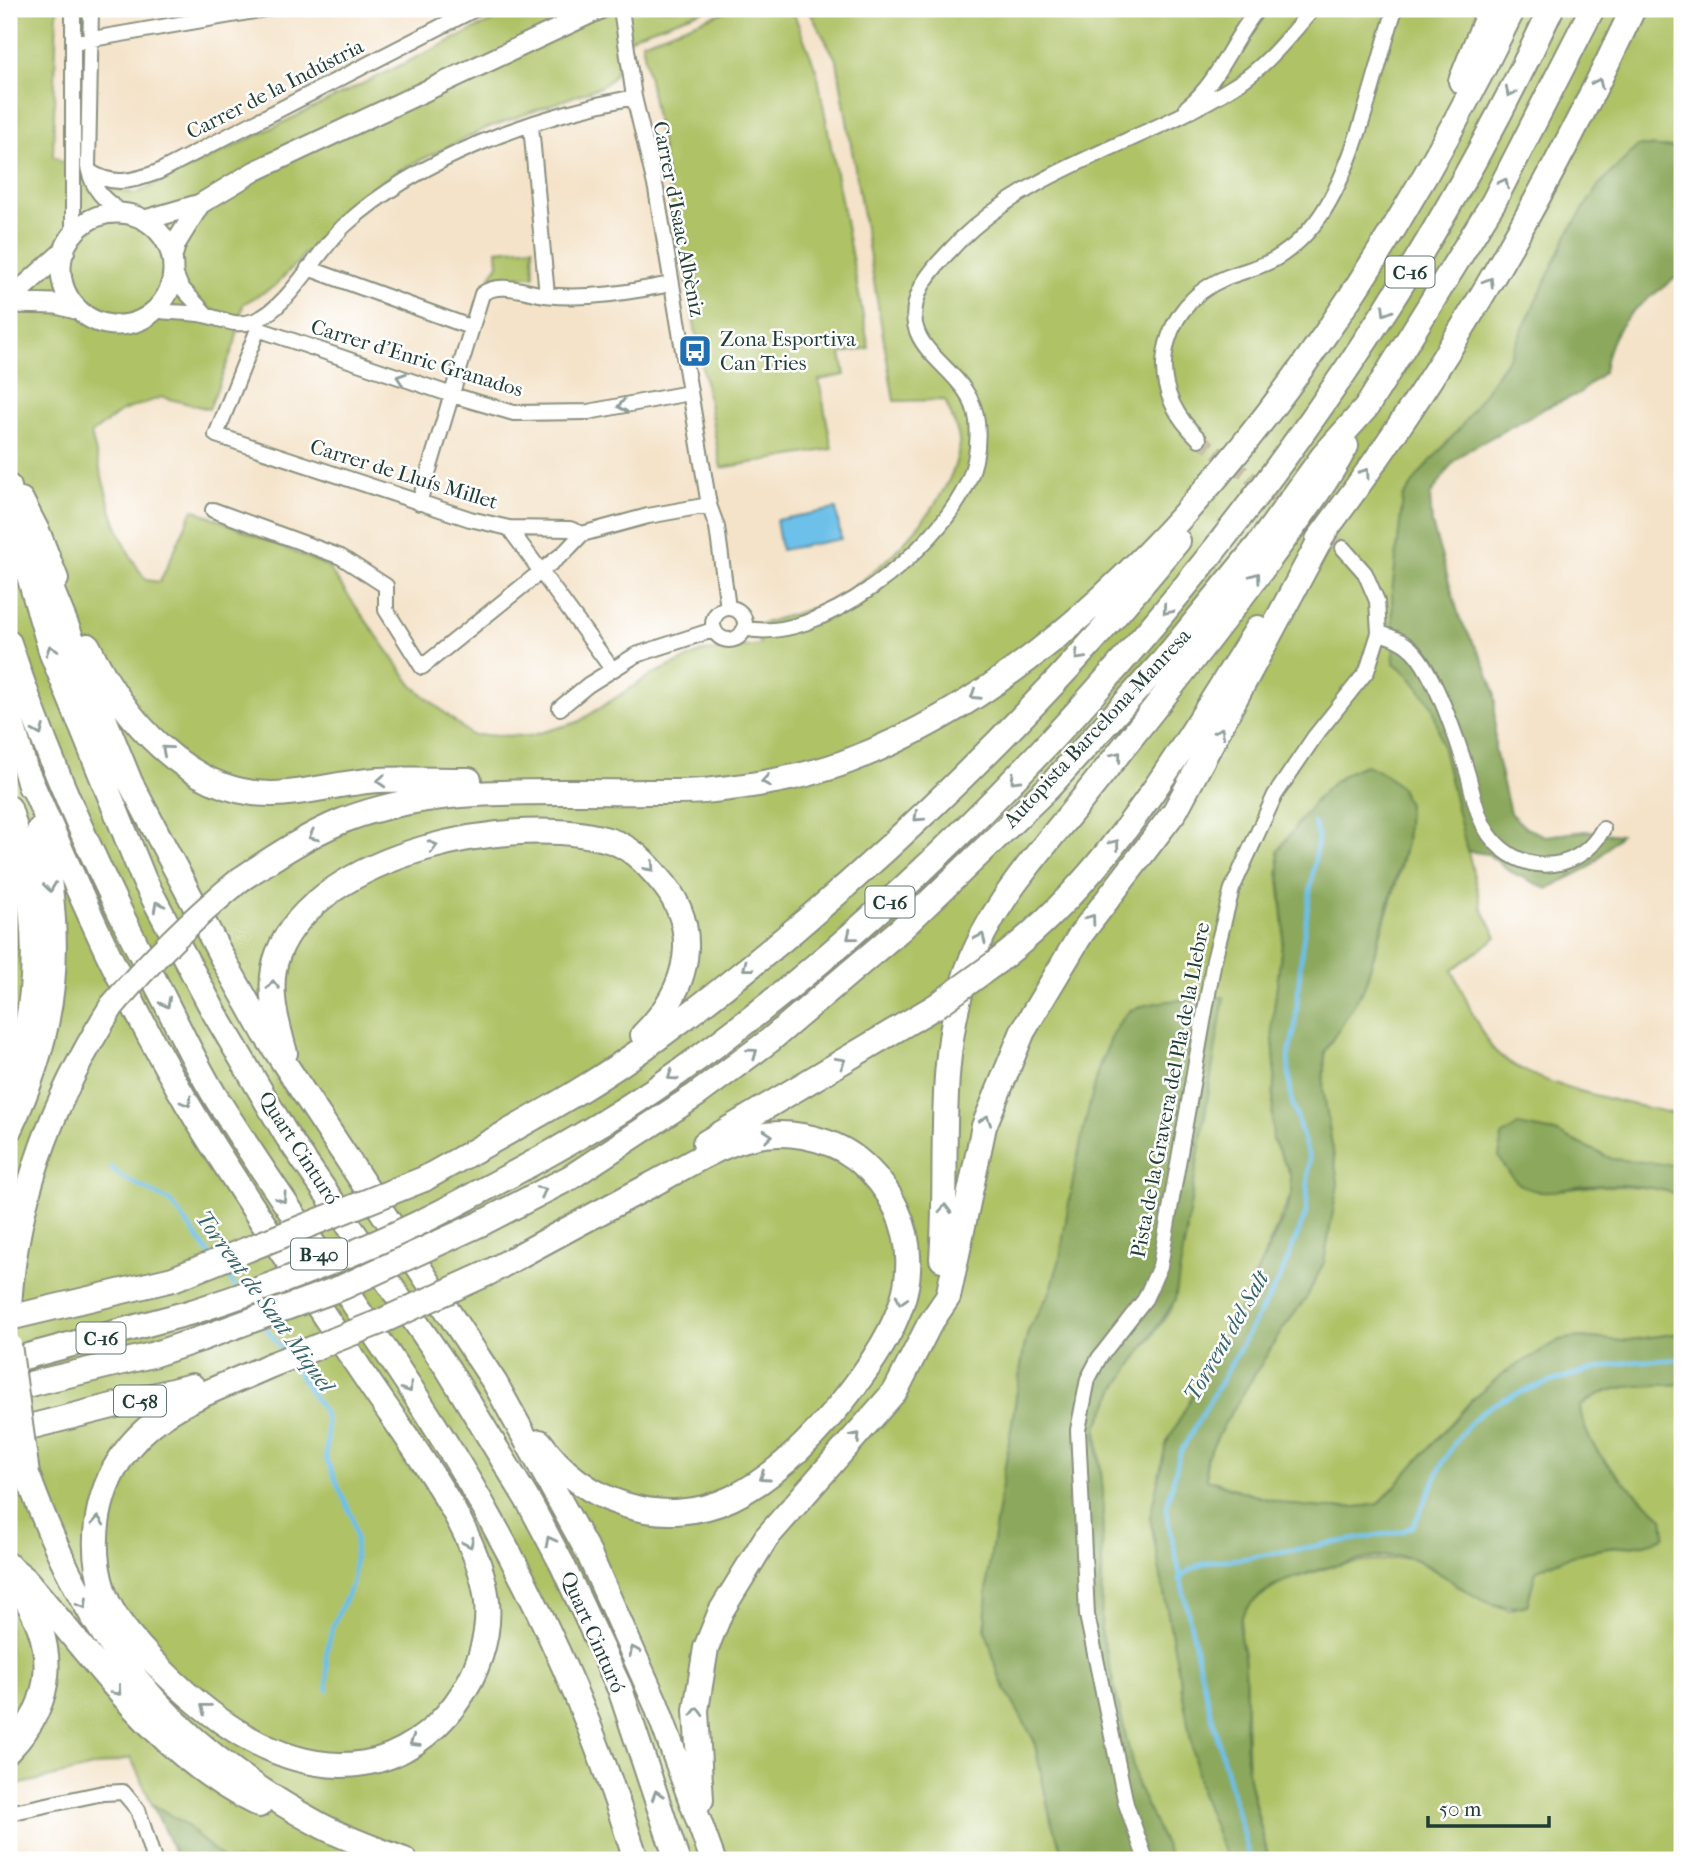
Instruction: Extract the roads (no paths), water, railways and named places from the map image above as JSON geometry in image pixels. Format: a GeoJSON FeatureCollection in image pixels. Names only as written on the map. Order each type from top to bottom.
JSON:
{"type":"FeatureCollection","features":[{"type":"Feature","properties":{"kind":"highway"},"geometry":{"type":"LineString","coordinates":[[1032,658],[1053,631],[1130,551],[1245,416],[1337,289],[1453,98],[1490,9]]}},
{"type":"Feature","properties":{"kind":"highway"},"geometry":{"type":"LineString","coordinates":[[9,1305],[11,1266],[33,1165],[68,1081],[112,1006],[151,958],[183,926],[241,879],[293,846],[341,821],[387,807],[446,796],[709,791],[776,780],[849,761],[936,720],[1032,658],[1137,562],[1186,511],[1255,429],[1347,304],[1477,83],[1513,9]]}},
{"type":"Feature","properties":{"kind":"highway","name":"Autopista Barcelona-Manresa"},"geometry":{"type":"LineString","coordinates":[[9,1361],[192,1312],[333,1262],[423,1222],[556,1151],[677,1073],[882,910],[1042,753],[1192,580],[1268,480],[1383,317],[1436,231],[1524,66],[1551,9]]}},
{"type":"Feature","properties":{"kind":"highway","name":"Autopista Barcelona-Manresa"},"geometry":{"type":"LineString","coordinates":[[9,1389],[152,1355],[200,1339],[344,1287],[482,1223],[571,1177],[696,1095],[769,1041],[901,929],[1049,787],[1154,671],[1259,544],[1323,456],[1366,408],[1494,201],[1592,9]]}},
{"type":"Feature","properties":{"kind":"highway"},"geometry":{"type":"LineString","coordinates":[[617,1201],[731,1126],[936,1006],[1031,936],[1065,903],[1125,830],[1169,767],[1290,577],[1419,395],[1499,267],[1589,103],[1633,9]]}},
{"type":"Feature","properties":{"kind":"highway"},"geometry":{"type":"LineString","coordinates":[[929,1325],[942,1266],[947,1066],[953,1024],[966,973],[979,940],[1017,880],[1224,620],[1329,477],[1366,408]]}},
{"type":"Feature","properties":{"kind":"highway"},"geometry":{"type":"LineString","coordinates":[[9,1318],[173,1279],[424,1179],[585,1086],[659,1038],[792,932],[918,818],[1094,641],[1225,482],[1255,429]]}},
{"type":"Feature","properties":{"kind":"highway"},"geometry":{"type":"LineString","coordinates":[[9,477],[102,672],[142,729],[197,775],[228,786],[272,794],[378,780],[506,780],[570,793]]}},
{"type":"Feature","properties":{"kind":"highway","name":"Quart Cinturó"},"geometry":{"type":"LineString","coordinates":[[9,487],[52,654],[145,880],[214,1012],[287,1136],[448,1369],[530,1504],[568,1576],[620,1689],[677,1860]]}},
{"type":"Feature","properties":{"kind":"highway"},"geometry":{"type":"LineString","coordinates":[[16,516],[41,564],[130,782],[258,1022],[495,1383],[550,1455],[595,1493],[636,1508],[662,1513],[688,1510],[732,1498],[788,1460],[841,1404],[888,1334],[902,1301],[908,1254],[897,1208],[874,1173],[852,1155],[824,1142],[796,1135],[769,1134],[746,1139],[617,1201]]}},
{"type":"Feature","properties":{"kind":"highway"},"geometry":{"type":"LineString","coordinates":[[704,1829],[696,1710],[706,1648],[721,1611],[766,1538],[896,1390],[929,1325],[948,1297],[984,1126],[1023,1031],[1081,934],[1175,811],[1229,716],[1326,529]]}},
{"type":"Feature","properties":{"kind":"highway","name":"Quart Cinturó"},"geometry":{"type":"LineString","coordinates":[[9,643],[31,712],[116,907],[215,1098],[452,1454],[491,1519],[541,1618],[609,1777],[636,1860]]}},
{"type":"Feature","properties":{"kind":"highway"},"geometry":{"type":"LineString","coordinates":[[9,713],[27,773],[46,859],[55,921],[52,999],[31,1086],[9,1130]]}},
{"type":"Feature","properties":{"kind":"highway"},"geometry":{"type":"LineString","coordinates":[[27,773],[107,957],[152,1042],[251,1205],[436,1484],[474,1551],[487,1602],[483,1644],[472,1677],[437,1725],[417,1742],[366,1763],[316,1763],[262,1745],[226,1724],[173,1681],[132,1639],[105,1595],[96,1559],[97,1516],[111,1472],[127,1449],[168,1410],[271,1365]]}},
{"type":"Feature","properties":{"kind":"highway"},"geometry":{"type":"LineString","coordinates":[[9,808],[26,869],[35,933],[30,1015],[20,1060],[9,1091]]}},
{"type":"Feature","properties":{"kind":"highway"},"geometry":{"type":"LineString","coordinates":[[306,1096],[286,1056],[278,1028],[272,978],[278,953],[301,918],[336,886],[409,853],[504,832],[546,830],[580,833],[614,842],[640,857],[669,888],[682,912],[687,940],[685,964],[664,1013],[585,1086]]}},
{"type":"Feature","properties":{"kind":"highway","name":"C-58"},"geometry":{"type":"LineString","coordinates":[[9,1432],[124,1405],[271,1365],[380,1322],[488,1273],[617,1201]]}},
{"type":"Feature","properties":{"kind":"highway"},"geometry":{"type":"LineString","coordinates":[[9,1345],[27,1474],[54,1548],[107,1644],[133,1678],[163,1711],[258,1789],[322,1826],[404,1860]]}},
{"type":"Feature","properties":{"kind":"highway"},"geometry":{"type":"LineString","coordinates":[[495,1383],[589,1555],[634,1651],[704,1829],[713,1860]]}},
{"type":"Feature","properties":{"kind":"highway"},"geometry":{"type":"LineString","coordinates":[[9,1566],[48,1605],[140,1717],[187,1760],[213,1779],[286,1818],[322,1826]]}},
{"type":"Feature","properties":{"kind":"highway"},"geometry":{"type":"LineString","coordinates":[[9,1575],[33,1609],[45,1640],[46,1678],[43,1699],[33,1720],[9,1750]]}},
{"type":"Feature","properties":{"kind":"street"},"geometry":{"type":"LineString","coordinates":[[73,9],[69,243],[62,279],[68,296],[79,310]]}},
{"type":"Feature","properties":{"kind":"street"},"geometry":{"type":"LineString","coordinates":[[91,9],[89,171],[92,184],[101,198],[124,214],[145,220],[163,236],[181,287],[208,316]]}},
{"type":"Feature","properties":{"kind":"street"},"geometry":{"type":"LineString","coordinates":[[71,43],[266,9]]}},
{"type":"Feature","properties":{"kind":"street","name":"Carrer de la Indústria"},"geometry":{"type":"LineString","coordinates":[[89,171],[99,178],[117,182],[134,181],[158,172],[475,9]]}},
{"type":"Feature","properties":{"kind":"street"},"geometry":{"type":"LineString","coordinates":[[145,220],[200,204],[255,171],[600,9]]}},
{"type":"Feature","properties":{"kind":"street","name":"Carrer d'Isaac Albèniz"},"geometry":{"type":"LineString","coordinates":[[621,9],[634,97],[656,189],[709,505],[717,527],[728,608]]}},
{"type":"Feature","properties":{"kind":"street"},"geometry":{"type":"LineString","coordinates":[[1160,126],[1194,102],[1208,86],[1236,38],[1258,9]]}},
{"type":"Feature","properties":{"kind":"street"},"geometry":{"type":"LineString","coordinates":[[744,628],[763,633],[789,628],[839,608],[916,551],[948,516],[973,468],[977,450],[977,421],[965,387],[924,346],[917,335],[913,316],[922,287],[955,246],[1014,195],[1044,178],[1160,126],[1214,98],[1257,69],[1313,9]]}},
{"type":"Feature","properties":{"kind":"street"},"geometry":{"type":"LineString","coordinates":[[1199,439],[1176,412],[1165,387],[1165,355],[1174,324],[1199,292],[1228,276],[1275,259],[1299,241],[1318,219],[1347,160],[1395,9]]}},
{"type":"Feature","properties":{"kind":"street"},"geometry":{"type":"LineString","coordinates":[[256,325],[274,308],[343,227],[381,196],[434,164],[573,111],[634,97]]}},
{"type":"Feature","properties":{"kind":"street"},"geometry":{"type":"LineString","coordinates":[[531,126],[547,295]]}},
{"type":"Feature","properties":{"kind":"street"},"geometry":{"type":"LineString","coordinates":[[9,301],[57,304],[79,310],[99,322],[117,325],[140,320],[155,310],[169,291],[176,243],[200,204]]}},
{"type":"Feature","properties":{"kind":"street"},"geometry":{"type":"LineString","coordinates":[[9,301],[96,218],[124,214]]}},
{"type":"Feature","properties":{"kind":"street"},"geometry":{"type":"LineString","coordinates":[[308,268],[470,327]]}},
{"type":"Feature","properties":{"kind":"street"},"geometry":{"type":"LineString","coordinates":[[419,503],[482,294],[489,288],[500,286],[547,295],[582,296],[671,284]]}},
{"type":"Feature","properties":{"kind":"street","name":"Carrer d'Enric Granados"},"geometry":{"type":"LineString","coordinates":[[155,310],[208,316],[230,324],[256,325],[452,396],[514,413],[552,414],[614,408],[689,393]]}},
{"type":"Feature","properties":{"kind":"street","name":"Carrer de Lluís Millet"},"geometry":{"type":"LineString","coordinates":[[256,325],[216,435],[419,503],[509,528],[550,528],[582,534],[648,516],[709,505]]}},
{"type":"Feature","properties":{"kind":"street","name":"Carrer de Lluís Millet"},"geometry":{"type":"LineString","coordinates":[[213,510],[341,557],[386,586],[386,610],[422,667],[541,571],[582,534]]}},
{"type":"Feature","properties":{"kind":"street"},"geometry":{"type":"LineString","coordinates":[[509,528],[612,669]]}},
{"type":"Feature","properties":{"kind":"street"},"geometry":{"type":"LineString","coordinates":[[1343,548],[1366,573],[1377,601],[1379,633],[1399,639],[1414,651],[1426,670],[1457,741],[1474,804],[1485,828],[1499,846],[1515,856],[1549,866],[1567,863],[1584,855],[1603,829]]}},
{"type":"Feature","properties":{"kind":"street"},"geometry":{"type":"LineString","coordinates":[[728,608],[741,614],[744,628],[739,637],[729,640],[720,638],[713,630],[715,615],[728,608]]}},
{"type":"Feature","properties":{"kind":"street"},"geometry":{"type":"LineString","coordinates":[[560,708],[612,669],[654,648],[713,630]]}},
{"type":"Feature","properties":{"kind":"street","name":"Pista de la Gravera del Pla de la Llebre"},"geometry":{"type":"LineString","coordinates":[[1146,1860],[1126,1804],[1087,1615],[1078,1460],[1083,1398],[1099,1358],[1145,1299],[1160,1266],[1214,960],[1241,865],[1287,775],[1367,671],[1379,633]]}},
{"type":"Feature","properties":{"kind":"street"},"geometry":{"type":"LineString","coordinates":[[9,1813],[103,1793],[123,1792],[138,1810],[154,1860]]}},
{"type":"Feature","properties":{"kind":"water"},"geometry":{"type":"Polygon","coordinates":[[[836,509],[841,539],[781,550],[776,520],[836,509]]]}},
{"type":"Feature","properties":{"kind":"waterway","name":"Torrent del Salt"},"geometry":{"type":"LineString","coordinates":[[1250,1860],[1204,1687],[1166,1510],[1180,1453],[1280,1278],[1306,1213],[1309,1158],[1291,1098],[1288,1057],[1295,1028],[1302,947],[1318,838],[1314,822]]}},
{"type":"Feature","properties":{"kind":"waterway","name":"Torrent de Sant Miquel"},"geometry":{"type":"LineString","coordinates":[[112,1168],[119,1175],[171,1202],[211,1256]]}},
{"type":"Feature","properties":{"kind":"waterway","name":"Torrent de Sant Miquel"},"geometry":{"type":"LineString","coordinates":[[221,1268],[237,1289]]}},
{"type":"Feature","properties":{"kind":"waterway","name":"Torrent de Sant Miquel"},"geometry":{"type":"LineString","coordinates":[[263,1324],[283,1351]]}},
{"type":"Feature","properties":{"kind":"waterway"},"geometry":{"type":"LineString","coordinates":[[1179,1579],[1199,1565],[1215,1561],[1403,1531],[1413,1526],[1459,1436],[1482,1412],[1494,1404],[1550,1382],[1609,1366],[1682,1359]]}},
{"type":"Feature","properties":{"kind":"waterway","name":"Torrent de Sant Miquel"},"geometry":{"type":"LineString","coordinates":[[292,1364],[324,1412],[327,1423],[326,1459],[353,1519],[356,1540],[353,1582],[333,1625],[326,1654],[328,1690]]}},
{"type":"Feature","properties":{"kind":"tunnel"},"geometry":{"type":"LineString","coordinates":[[1199,439],[1343,548]]}},
{"type":"Feature","properties":{"kind":"place","name":"Zona Esportiva Can Tries"},"geometry":{"type":"Point","coordinates":[695,351]}}]}
